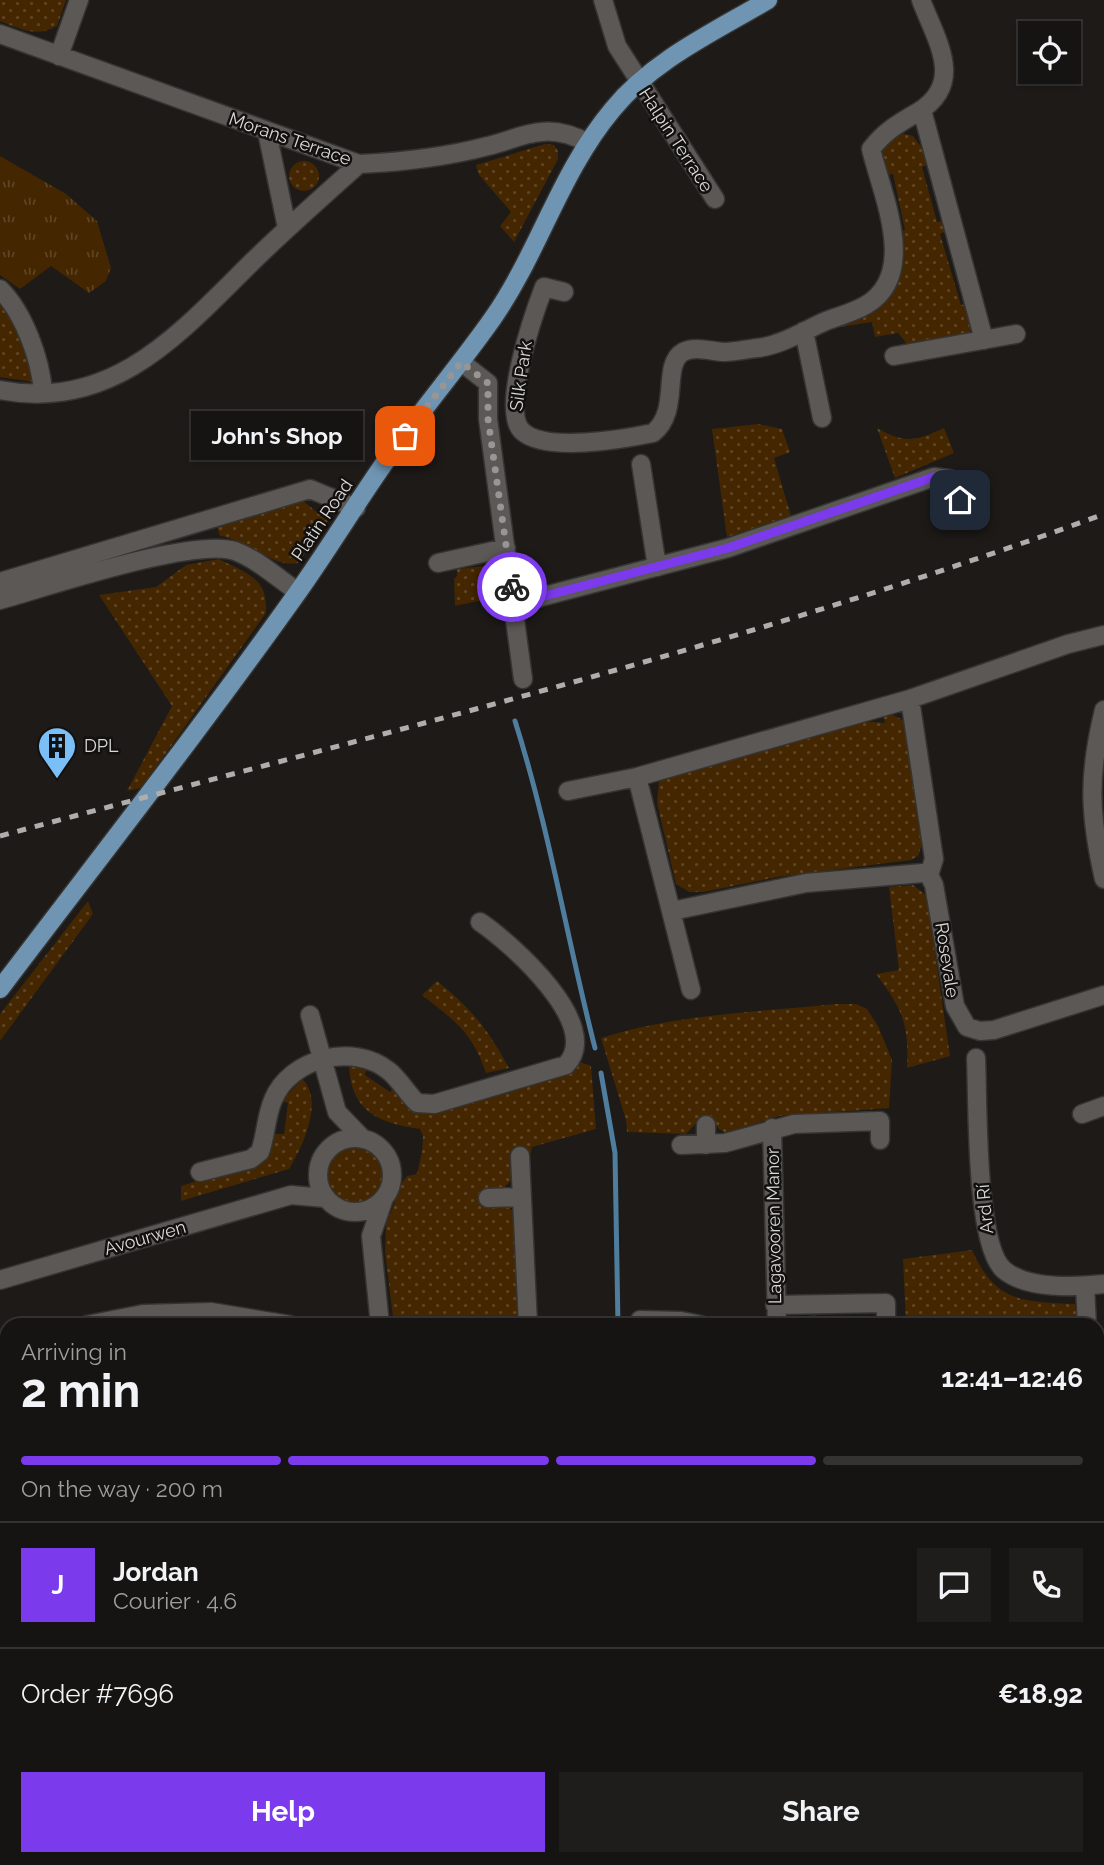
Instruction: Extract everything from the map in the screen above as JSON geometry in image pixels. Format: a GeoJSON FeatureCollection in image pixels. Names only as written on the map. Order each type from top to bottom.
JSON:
{"type":"FeatureCollection","features":[{"type":"Feature","properties":{"kind":"main road","name":"Platin Road"},"geometry":{"type":"LineString","coordinates":[[0,989],[158,783],[298,592],[389,456],[461,362],[518,279],[566,177],[612,109],[638,82],[690,45],[768,0]]}},
{"type":"Feature","properties":{"kind":"street"},"geometry":{"type":"LineString","coordinates":[[59,56],[79,0]]}},
{"type":"Feature","properties":{"kind":"street","name":"Halpin Terrace"},"geometry":{"type":"LineString","coordinates":[[603,0],[617,46],[715,199]]}},
{"type":"Feature","properties":{"kind":"street","name":"Silk Park"},"geometry":{"type":"LineString","coordinates":[[564,292],[544,287],[526,338],[514,417],[520,430],[532,438],[586,443],[653,433],[667,418],[674,362],[682,352],[694,348],[726,352],[763,348],[866,305],[881,293],[892,277],[896,258],[871,149],[885,131],[922,110],[938,96],[945,83],[946,67],[921,0]]}},
{"type":"Feature","properties":{"kind":"street","name":"Morans Terrace"},"geometry":{"type":"LineString","coordinates":[[0,34],[359,164],[409,161],[488,146],[538,132],[566,134],[588,143]]}},
{"type":"Feature","properties":{"kind":"street"},"geometry":{"type":"LineString","coordinates":[[922,110],[984,340]]}},
{"type":"Feature","properties":{"kind":"street"},"geometry":{"type":"LineString","coordinates":[[267,132],[287,228]]}},
{"type":"Feature","properties":{"kind":"street"},"geometry":{"type":"LineString","coordinates":[[0,390],[58,394],[101,383],[138,366],[178,334],[287,228],[359,164]]}},
{"type":"Feature","properties":{"kind":"street"},"geometry":{"type":"LineString","coordinates":[[0,289],[18,316],[42,373],[43,393]]}},
{"type":"Feature","properties":{"kind":"street"},"geometry":{"type":"LineString","coordinates":[[804,331],[822,418]]}},
{"type":"Feature","properties":{"kind":"street"},"geometry":{"type":"LineString","coordinates":[[894,356],[1016,334]]}},
{"type":"Feature","properties":{"kind":"street"},"geometry":{"type":"LineString","coordinates":[[461,362],[488,383],[488,419],[523,680]]}},
{"type":"Feature","properties":{"kind":"street"},"geometry":{"type":"LineString","coordinates":[[640,464],[657,567]]}},
{"type":"Feature","properties":{"kind":"street"},"geometry":{"type":"LineString","coordinates":[[514,604],[728,548],[934,477],[949,480],[960,500]]}},
{"type":"Feature","properties":{"kind":"street"},"geometry":{"type":"LineString","coordinates":[[0,582],[310,489],[356,508]]}},
{"type":"Feature","properties":{"kind":"street"},"geometry":{"type":"LineString","coordinates":[[0,600],[106,570],[193,550],[218,548],[234,551],[249,559],[298,592]]}},
{"type":"Feature","properties":{"kind":"street"},"geometry":{"type":"LineString","coordinates":[[438,562],[506,548]]}},
{"type":"Feature","properties":{"kind":"street"},"geometry":{"type":"LineString","coordinates":[[100,552],[106,570]]}},
{"type":"Feature","properties":{"kind":"street"},"geometry":{"type":"LineString","coordinates":[[568,791],[637,777],[910,699],[1068,644],[1104,635]]}},
{"type":"Feature","properties":{"kind":"street","name":"Rosevale"},"geometry":{"type":"LineString","coordinates":[[910,699],[934,859],[929,875],[937,895],[954,1006],[967,1027],[980,1031],[994,1030],[1104,995]]}},
{"type":"Feature","properties":{"kind":"street"},"geometry":{"type":"LineString","coordinates":[[1104,710],[1091,809],[1104,879]]}},
{"type":"Feature","properties":{"kind":"street"},"geometry":{"type":"LineString","coordinates":[[637,777],[691,990]]}},
{"type":"Feature","properties":{"kind":"street"},"geometry":{"type":"LineString","coordinates":[[672,911],[806,883],[916,872],[929,875]]}},
{"type":"Feature","properties":{"kind":"street"},"geometry":{"type":"LineString","coordinates":[[200,1172],[251,1159],[260,1152],[273,1100],[283,1084],[299,1069],[322,1059],[346,1055],[370,1061],[388,1071],[417,1103],[434,1104],[566,1065],[573,1058],[575,1040],[552,989],[521,953],[480,922]]}},
{"type":"Feature","properties":{"kind":"street"},"geometry":{"type":"LineString","coordinates":[[310,1015],[337,1112],[363,1139],[382,1149],[391,1168],[392,1179],[371,1236],[379,1318]]}},
{"type":"Feature","properties":{"kind":"street","name":"Ard Rí"},"geometry":{"type":"LineString","coordinates":[[976,1058],[985,1228],[995,1260],[1014,1277],[1029,1282],[1085,1286],[1104,1284]]}},
{"type":"Feature","properties":{"kind":"street"},"geometry":{"type":"LineString","coordinates":[[1082,1114],[1104,1106]]}},
{"type":"Feature","properties":{"kind":"street","name":"Avourwen"},"geometry":{"type":"LineString","coordinates":[[291,1195],[317,1171],[328,1148],[337,1112]]}},
{"type":"Feature","properties":{"kind":"street"},"geometry":{"type":"LineString","coordinates":[[681,1145],[706,1145],[772,1128],[880,1121],[880,1140]]}},
{"type":"Feature","properties":{"kind":"street"},"geometry":{"type":"LineString","coordinates":[[706,1125],[706,1145]]}},
{"type":"Feature","properties":{"kind":"street","name":"Lagavooren Manor"},"geometry":{"type":"LineString","coordinates":[[772,1128],[776,1318]]}},
{"type":"Feature","properties":{"kind":"street"},"geometry":{"type":"LineString","coordinates":[[328,1148],[345,1139],[363,1139]]}},
{"type":"Feature","properties":{"kind":"street"},"geometry":{"type":"LineString","coordinates":[[520,1156],[528,1318]]}},
{"type":"Feature","properties":{"kind":"street"},"geometry":{"type":"LineString","coordinates":[[317,1171],[317,1181],[325,1198]]}},
{"type":"Feature","properties":{"kind":"street","name":"Avourwen"},"geometry":{"type":"LineString","coordinates":[[0,1280],[291,1195],[325,1198],[332,1205],[351,1212],[371,1236]]}},
{"type":"Feature","properties":{"kind":"street"},"geometry":{"type":"LineString","coordinates":[[488,1198],[522,1197]]}},
{"type":"Feature","properties":{"kind":"street"},"geometry":{"type":"LineString","coordinates":[[351,1212],[369,1209],[384,1198]]}},
{"type":"Feature","properties":{"kind":"street"},"geometry":{"type":"LineString","coordinates":[[1085,1286],[1087,1318]]}},
{"type":"Feature","properties":{"kind":"street"},"geometry":{"type":"LineString","coordinates":[[775,1305],[886,1303],[886,1318]]}},
{"type":"Feature","properties":{"kind":"street"},"geometry":{"type":"LineString","coordinates":[[123,1318],[143,1314],[211,1318]]}},
{"type":"Feature","properties":{"kind":"green space"},"geometry":{"type":"Polygon","coordinates":[[[0,0],[66,0],[57,26],[35,32],[0,21],[0,0]]]}},
{"type":"Feature","properties":{"kind":"green space"},"geometry":{"type":"Polygon","coordinates":[[[901,133],[913,136],[922,148],[927,165],[922,167],[937,222],[943,221],[946,231],[940,234],[961,305],[967,304],[972,327],[969,336],[909,346],[898,333],[875,337],[872,322],[827,329],[888,295],[897,284],[902,271],[900,231],[905,230],[893,174],[887,175],[881,151],[891,136],[901,133]]]}},
{"type":"Feature","properties":{"kind":"green space"},"geometry":{"type":"Polygon","coordinates":[[[545,144],[554,145],[558,151],[558,159],[514,242],[500,226],[511,212],[479,175],[476,165],[545,144]]]}},
{"type":"Feature","properties":{"kind":"green space"},"geometry":{"type":"Polygon","coordinates":[[[0,156],[66,194],[97,221],[111,268],[106,281],[89,293],[51,266],[20,289],[0,275],[0,156]]]}},
{"type":"Feature","properties":{"kind":"green space"},"geometry":{"type":"Polygon","coordinates":[[[304,161],[315,165],[319,176],[315,187],[304,191],[293,187],[289,176],[293,165],[304,161]]]}},
{"type":"Feature","properties":{"kind":"green space"},"geometry":{"type":"Polygon","coordinates":[[[0,296],[9,306],[37,373],[34,382],[0,377],[0,296]]]}},
{"type":"Feature","properties":{"kind":"green space"},"geometry":{"type":"Polygon","coordinates":[[[758,424],[782,429],[790,452],[774,458],[791,516],[727,537],[712,429],[758,424]]]}},
{"type":"Feature","properties":{"kind":"green space"},"geometry":{"type":"Polygon","coordinates":[[[877,428],[895,437],[910,439],[944,428],[954,453],[895,478],[877,428]]]}},
{"type":"Feature","properties":{"kind":"green space"},"geometry":{"type":"Polygon","coordinates":[[[303,501],[328,521],[298,563],[280,562],[220,536],[217,527],[303,501]]]}},
{"type":"Feature","properties":{"kind":"green space"},"geometry":{"type":"Polygon","coordinates":[[[219,559],[254,578],[263,591],[266,613],[141,788],[127,791],[172,706],[99,595],[156,587],[186,565],[219,559]]]}},
{"type":"Feature","properties":{"kind":"green space"},"geometry":{"type":"Polygon","coordinates":[[[485,566],[494,575],[497,597],[455,606],[454,579],[457,569],[485,566]]]}},
{"type":"Feature","properties":{"kind":"green space"},"geometry":{"type":"Polygon","coordinates":[[[891,714],[905,721],[923,841],[918,856],[911,860],[777,877],[703,892],[689,892],[676,884],[657,803],[659,779],[670,773],[818,736],[862,721],[885,723],[883,715],[891,714]]]}},
{"type":"Feature","properties":{"kind":"green space"},"geometry":{"type":"Polygon","coordinates":[[[913,885],[927,896],[950,1056],[907,1068],[907,1040],[902,1018],[893,998],[876,974],[899,970],[889,887],[913,885]]]}},
{"type":"Feature","properties":{"kind":"green space"},"geometry":{"type":"Polygon","coordinates":[[[88,901],[93,914],[0,1041],[0,1014],[88,901]]]}},
{"type":"Feature","properties":{"kind":"green space"},"geometry":{"type":"Polygon","coordinates":[[[437,981],[478,1020],[509,1068],[486,1073],[469,1037],[422,995],[437,981]]]}},
{"type":"Feature","properties":{"kind":"green space"},"geometry":{"type":"Polygon","coordinates":[[[856,1004],[867,1009],[878,1026],[892,1060],[889,1108],[779,1116],[726,1133],[719,1129],[711,1117],[701,1118],[686,1134],[627,1132],[626,1120],[601,1038],[688,1019],[856,1004]]]}},
{"type":"Feature","properties":{"kind":"green space"},"geometry":{"type":"Polygon","coordinates":[[[580,1062],[591,1066],[596,1129],[532,1147],[531,1153],[513,1155],[513,1178],[487,1206],[510,1208],[516,1215],[522,1311],[519,1318],[393,1318],[385,1252],[386,1224],[403,1181],[407,1176],[417,1174],[423,1136],[420,1129],[391,1123],[369,1112],[355,1093],[349,1064],[367,1067],[365,1075],[390,1092],[393,1088],[402,1099],[434,1110],[563,1075],[580,1062]]]}},
{"type":"Feature","properties":{"kind":"green space"},"geometry":{"type":"Polygon","coordinates":[[[302,1079],[309,1088],[311,1111],[305,1137],[289,1169],[181,1201],[181,1186],[259,1161],[270,1151],[275,1134],[284,1134],[288,1103],[282,1101],[302,1079]]]}},
{"type":"Feature","properties":{"kind":"green space"},"geometry":{"type":"Polygon","coordinates":[[[355,1145],[366,1147],[379,1158],[384,1174],[382,1185],[371,1198],[355,1203],[344,1201],[331,1190],[326,1174],[328,1163],[339,1150],[355,1145]]]}},
{"type":"Feature","properties":{"kind":"green space"},"geometry":{"type":"Polygon","coordinates":[[[972,1250],[981,1267],[1001,1290],[1025,1300],[1075,1304],[1077,1318],[906,1318],[903,1259],[972,1250]]]}},
{"type":"Feature","properties":{"kind":"green space"},"geometry":{"type":"Polygon","coordinates":[[[815,1315],[821,1318],[798,1318],[815,1315]]]}},
{"type":"Feature","properties":{"kind":"waterway"},"geometry":{"type":"LineString","coordinates":[[515,721],[538,802],[595,1048]]}},
{"type":"Feature","properties":{"kind":"waterway"},"geometry":{"type":"LineString","coordinates":[[601,1073],[615,1153],[618,1318]]}},
{"type":"Feature","properties":{"kind":"railway"},"geometry":{"type":"LineString","coordinates":[[0,836],[694,648],[968,562],[1104,514]]}},
{"type":"Feature","properties":{"kind":"way so far"},"geometry":{"type":"LineString","coordinates":[[405,436],[461,362],[488,383],[488,419],[512,587]]}},
{"type":"Feature","properties":{"kind":"place","name":"John's Shop"},"geometry":{"type":"Point","coordinates":[405,436]}},
{"type":"Feature","properties":{"kind":"place","name":"DPL"},"geometry":{"type":"Point","coordinates":[57,780]}},
{"type":"Feature","properties":{"kind":"route"},"geometry":{"type":"LineString","coordinates":[[512,587],[514,604],[728,548],[934,477],[949,480],[960,500]]}}]}
